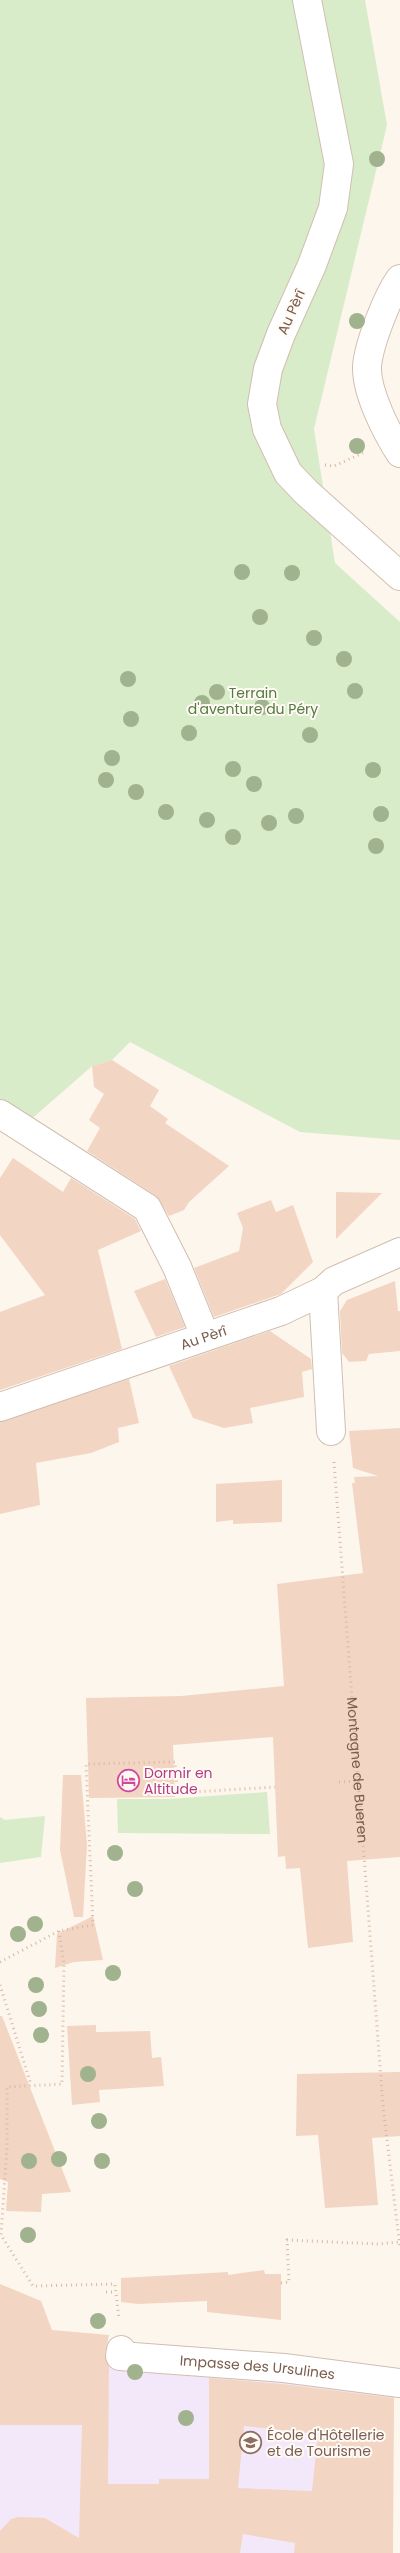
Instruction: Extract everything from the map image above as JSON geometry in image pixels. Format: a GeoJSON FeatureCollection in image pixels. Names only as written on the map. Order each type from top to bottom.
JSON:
{"type":"FeatureCollection","features":[{"type":"Feature","properties":{"kind":"street","name":"Au Pèrî"},"geometry":{"type":"LineString","coordinates":[[307,0],[340,164],[333,208],[268,369],[262,404],[267,429],[288,472],[306,492],[400,576]]}},
{"type":"Feature","properties":{"kind":"street"},"geometry":{"type":"LineString","coordinates":[[396,446],[383,424],[367,366],[389,294],[400,279]]}},
{"type":"Feature","properties":{"kind":"street"},"geometry":{"type":"LineString","coordinates":[[0,1114],[146,1208],[177,1267],[205,1336]]}},
{"type":"Feature","properties":{"kind":"street","name":"Au Pèrî"},"geometry":{"type":"LineString","coordinates":[[0,1407],[281,1311],[323,1291],[334,1281],[400,1252]]}},
{"type":"Feature","properties":{"kind":"street"},"geometry":{"type":"LineString","coordinates":[[323,1291],[331,1431]]}},
{"type":"Feature","properties":{"kind":"street","name":"Impasse des Ursulines"},"geometry":{"type":"LineString","coordinates":[[121,2350],[120,2356],[284,2368],[400,2383]]}},
{"type":"Feature","properties":{"kind":"path"},"geometry":{"type":"LineString","coordinates":[[282,460],[334,466],[396,446]]}},
{"type":"Feature","properties":{"kind":"path","name":"Montagne de Bueren"},"geometry":{"type":"LineString","coordinates":[[331,1431],[383,2106],[400,2248]]}},
{"type":"Feature","properties":{"kind":"path"},"geometry":{"type":"LineString","coordinates":[[0,1962],[59,1931],[93,1924],[86,1764],[175,1762],[177,1793],[275,1787]]}},
{"type":"Feature","properties":{"kind":"path"},"geometry":{"type":"LineString","coordinates":[[339,1782],[358,1781]]}},
{"type":"Feature","properties":{"kind":"path"},"geometry":{"type":"LineString","coordinates":[[59,1931],[64,1964],[62,2084],[7,2087],[7,2148],[1,2234],[33,2286],[115,2284],[117,2303]]}},
{"type":"Feature","properties":{"kind":"path"},"geometry":{"type":"LineString","coordinates":[[0,1985],[31,2085]]}},
{"type":"Feature","properties":{"kind":"path"},"geometry":{"type":"LineString","coordinates":[[281,2283],[289,2282],[287,2240],[378,2244],[399,2242]]}},
{"type":"Feature","properties":{"kind":"path"},"geometry":{"type":"LineString","coordinates":[[106,2292],[112,2292]]}},
{"type":"Feature","properties":{"kind":"shaded area","name":"École d'Hôtellerie et de Tourisme"},"geometry":{"type":"Polygon","coordinates":[[[109,2359],[384,2389],[394,2397],[393,2460],[320,2553],[205,2553],[177,2479],[160,2479],[159,2484],[107,2553],[0,2553],[0,2425],[82,2425],[108,2422],[109,2359]]]}},
{"type":"Feature","properties":{"kind":"green space","name":"Terrain d'aventure du Péry"},"geometry":{"type":"Polygon","coordinates":[[[0,0],[365,0],[387,125],[314,429],[335,563],[400,622],[400,1140],[300,1132],[130,1042],[112,1060],[92,1066],[19,1130],[0,1120],[0,0]]]}},
{"type":"Feature","properties":{"kind":"green space"},"geometry":{"type":"Polygon","coordinates":[[[267,1792],[270,1834],[118,1833],[117,1799],[168,1799],[267,1792]]]}},
{"type":"Feature","properties":{"kind":"green space"},"geometry":{"type":"Polygon","coordinates":[[[45,1816],[41,1857],[0,1863],[0,1817],[5,1820],[45,1816]]]}},
{"type":"Feature","properties":{"kind":"building"},"geometry":{"type":"Polygon","coordinates":[[[112,1060],[159,1090],[150,1106],[168,1119],[165,1123],[229,1166],[189,1202],[184,1210],[169,1216],[155,1195],[87,1151],[100,1128],[89,1120],[104,1094],[94,1087],[92,1066],[112,1060]]]}},
{"type":"Feature","properties":{"kind":"building"},"geometry":{"type":"Polygon","coordinates":[[[13,1158],[63,1192],[71,1178],[135,1219],[141,1231],[98,1250],[122,1349],[0,1390],[0,1312],[45,1295],[0,1235],[0,1178],[13,1158]]]}},
{"type":"Feature","properties":{"kind":"building"},"geometry":{"type":"Polygon","coordinates":[[[336,1192],[382,1193],[336,1239],[336,1192]]]}},
{"type":"Feature","properties":{"kind":"building"},"geometry":{"type":"Polygon","coordinates":[[[271,1200],[276,1212],[293,1205],[313,1262],[281,1294],[214,1317],[194,1268],[239,1251],[243,1228],[237,1213],[271,1200]]]}},
{"type":"Feature","properties":{"kind":"building"},"geometry":{"type":"Polygon","coordinates":[[[165,1279],[185,1327],[156,1337],[134,1291],[165,1279]]]}},
{"type":"Feature","properties":{"kind":"building"},"geometry":{"type":"Polygon","coordinates":[[[395,1281],[398,1311],[400,1311],[400,1351],[369,1354],[366,1361],[349,1362],[342,1353],[340,1311],[347,1300],[395,1281]]]}},
{"type":"Feature","properties":{"kind":"building"},"geometry":{"type":"Polygon","coordinates":[[[270,1331],[311,1359],[312,1369],[302,1372],[304,1397],[250,1408],[253,1423],[224,1428],[193,1418],[169,1366],[270,1331]]]}},
{"type":"Feature","properties":{"kind":"building"},"geometry":{"type":"Polygon","coordinates":[[[129,1379],[139,1423],[118,1428],[119,1442],[91,1453],[36,1463],[40,1505],[0,1514],[0,1422],[129,1379]]]}},
{"type":"Feature","properties":{"kind":"building"},"geometry":{"type":"Polygon","coordinates":[[[400,1428],[400,1857],[347,1861],[353,1942],[308,1948],[300,1868],[286,1869],[285,1856],[278,1857],[273,1737],[173,1745],[175,1797],[89,1798],[86,1698],[181,1696],[284,1686],[277,1584],[363,1573],[352,1483],[355,1483],[354,1477],[378,1476],[353,1468],[349,1431],[400,1428]]]}},
{"type":"Feature","properties":{"kind":"building"},"geometry":{"type":"Polygon","coordinates":[[[282,1480],[282,1522],[233,1524],[233,1520],[216,1522],[216,1484],[282,1480]]]}},
{"type":"Feature","properties":{"kind":"building"},"geometry":{"type":"Polygon","coordinates":[[[63,1775],[81,1775],[87,1845],[83,1917],[74,1917],[60,1850],[63,1775]]]}},
{"type":"Feature","properties":{"kind":"building"},"geometry":{"type":"Polygon","coordinates":[[[93,1916],[103,1960],[74,1962],[55,1968],[57,1934],[93,1916]]]}},
{"type":"Feature","properties":{"kind":"building"},"geometry":{"type":"Polygon","coordinates":[[[0,2016],[2,2016],[71,2192],[42,2194],[41,2212],[6,2211],[8,2182],[0,2179],[0,2016]]]}},
{"type":"Feature","properties":{"kind":"building"},"geometry":{"type":"Polygon","coordinates":[[[96,2025],[96,2032],[150,2031],[152,2058],[161,2057],[164,2086],[99,2090],[100,2102],[72,2105],[67,2026],[96,2025]]]}},
{"type":"Feature","properties":{"kind":"building"},"geometry":{"type":"Polygon","coordinates":[[[400,2072],[400,2136],[372,2138],[378,2205],[325,2208],[318,2135],[296,2136],[297,2074],[400,2072]]]}},
{"type":"Feature","properties":{"kind":"building"},"geometry":{"type":"Polygon","coordinates":[[[264,2270],[265,2274],[281,2274],[281,2320],[207,2312],[207,2301],[138,2304],[121,2302],[121,2278],[228,2272],[228,2275],[264,2270]]]}},
{"type":"Feature","properties":{"kind":"building"},"geometry":{"type":"Polygon","coordinates":[[[0,2284],[41,2301],[52,2330],[109,2335],[105,2354],[109,2366],[108,2484],[159,2484],[159,2479],[209,2479],[209,2378],[282,2384],[394,2398],[393,2553],[294,2553],[295,2543],[243,2534],[240,2553],[0,2553],[0,2531],[11,2519],[18,2517],[45,2518],[79,2538],[82,2425],[0,2425],[0,2284]],[[244,2426],[238,2488],[312,2491],[318,2434],[244,2426]]]}},
{"type":"Feature","properties":{"kind":"place","name":"Dormir en Altitude"},"geometry":{"type":"Point","coordinates":[128,1781]}},
{"type":"Feature","properties":{"kind":"place","name":"École d'Hôtellerie et de Tourisme"},"geometry":{"type":"Point","coordinates":[251,2443]}}]}
